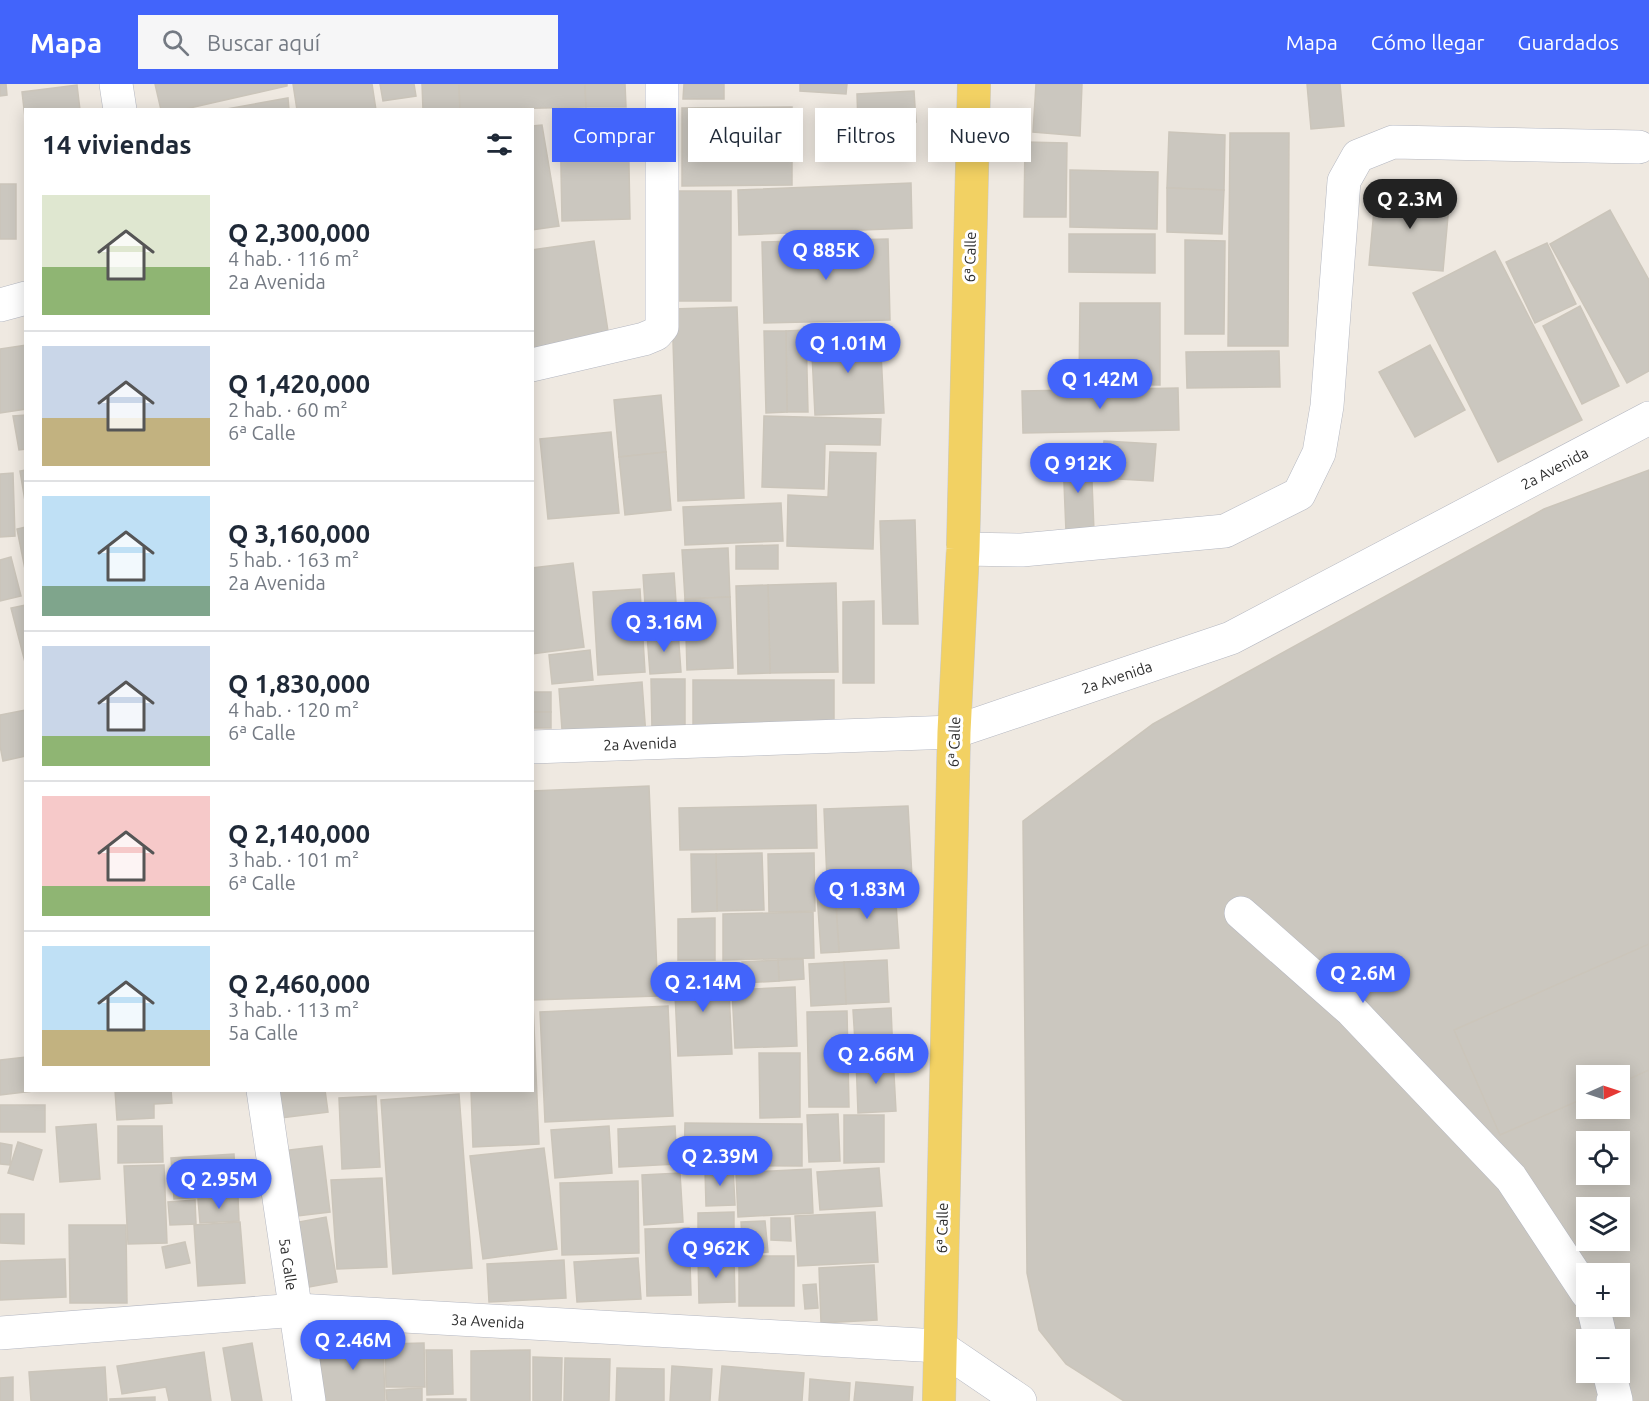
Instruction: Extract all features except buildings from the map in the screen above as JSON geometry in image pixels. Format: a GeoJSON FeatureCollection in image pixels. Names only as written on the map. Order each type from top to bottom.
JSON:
{"type":"FeatureCollection","features":[{"type":"Feature","properties":{"kind":"main road","name":"6ª Calle"},"geometry":{"type":"LineString","coordinates":[[939,1401],[954,732],[963,549],[974,84]]}},
{"type":"Feature","properties":{"kind":"street"},"geometry":{"type":"LineString","coordinates":[[116,84],[120,108]]}},
{"type":"Feature","properties":{"kind":"street"},"geometry":{"type":"LineString","coordinates":[[534,365],[644,339],[656,334],[662,327],[662,84]]}},
{"type":"Feature","properties":{"kind":"street"},"geometry":{"type":"LineString","coordinates":[[963,549],[1022,550],[1225,531],[1299,494],[1318,453],[1327,406],[1344,181],[1358,156],[1393,142],[1639,147]]}},
{"type":"Feature","properties":{"kind":"street"},"geometry":{"type":"LineString","coordinates":[[0,305],[24,299]]}},
{"type":"Feature","properties":{"kind":"street","name":"2a Avenida"},"geometry":{"type":"LineString","coordinates":[[534,747],[954,732],[1231,638],[1649,418]]}},
{"type":"Feature","properties":{"kind":"street"},"geometry":{"type":"LineString","coordinates":[[1241,914],[1352,1011],[1511,1178],[1576,1276]]}},
{"type":"Feature","properties":{"kind":"street","name":"5a Calle"},"geometry":{"type":"LineString","coordinates":[[263,1092],[309,1401]]}},
{"type":"Feature","properties":{"kind":"street","name":"3a Avenida"},"geometry":{"type":"LineString","coordinates":[[0,1334],[297,1310],[939,1346]]}},
{"type":"Feature","properties":{"kind":"street"},"geometry":{"type":"LineString","coordinates":[[939,1346],[1000,1401]]}},
{"type":"Feature","properties":{"kind":"street"},"geometry":{"type":"LineString","coordinates":[[939,1346],[1020,1401]]}}]}
